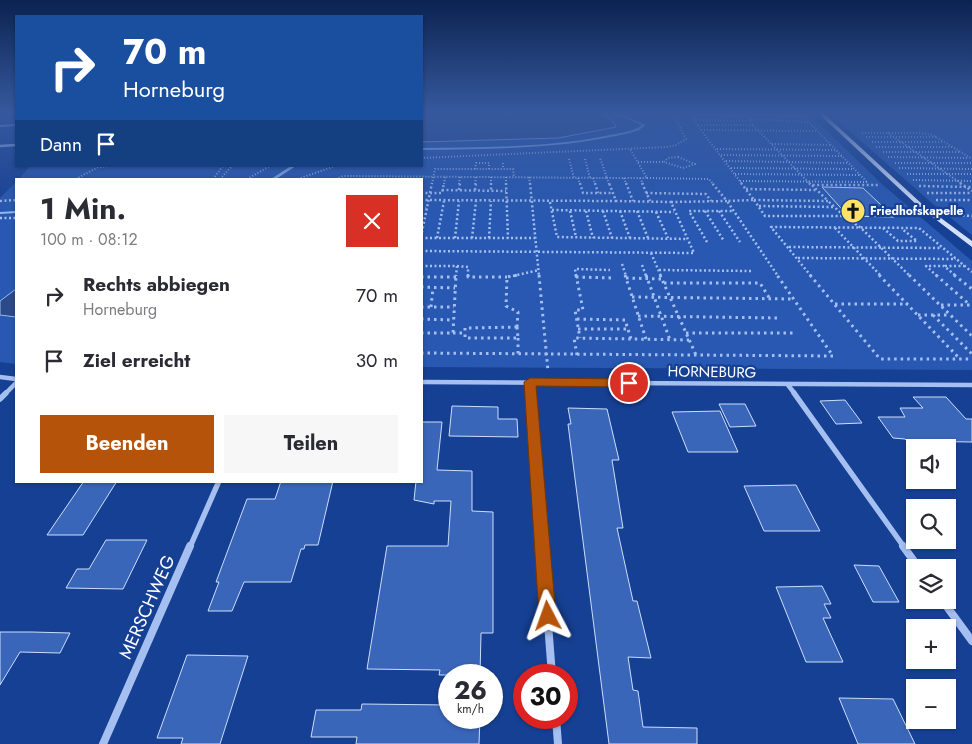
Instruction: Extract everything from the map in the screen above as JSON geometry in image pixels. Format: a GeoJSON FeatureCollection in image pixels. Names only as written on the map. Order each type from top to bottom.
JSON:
{"type":"FeatureCollection","features":[{"type":"Feature","properties":{"kind":"street"},"geometry":{"type":"LineString","coordinates":[[856,147],[898,186],[972,246]]}},
{"type":"Feature","properties":{"kind":"street"},"geometry":{"type":"LineString","coordinates":[[0,377],[15,379]]}},
{"type":"Feature","properties":{"kind":"street","name":"HORNEBURG"},"geometry":{"type":"LineString","coordinates":[[423,382],[972,385]]}},
{"type":"Feature","properties":{"kind":"street"},"geometry":{"type":"LineString","coordinates":[[530,382],[551,664]]}},
{"type":"Feature","properties":{"kind":"street"},"geometry":{"type":"LineString","coordinates":[[0,399],[15,384]]}},
{"type":"Feature","properties":{"kind":"street"},"geometry":{"type":"LineString","coordinates":[[788,385],[913,559]]}},
{"type":"Feature","properties":{"kind":"street","name":"MERSCHWEG"},"geometry":{"type":"LineString","coordinates":[[103,744],[218,483]]}},
{"type":"Feature","properties":{"kind":"street"},"geometry":{"type":"LineString","coordinates":[[948,609],[972,642]]}},
{"type":"Feature","properties":{"kind":"street"},"geometry":{"type":"LineString","coordinates":[[557,729],[558,744]]}},
{"type":"Feature","properties":{"kind":"path"},"geometry":{"type":"LineString","coordinates":[[423,158],[669,147]]}},
{"type":"Feature","properties":{"kind":"path"},"geometry":{"type":"LineString","coordinates":[[774,147],[816,190],[844,216],[861,228],[972,336]]}},
{"type":"Feature","properties":{"kind":"path"},"geometry":{"type":"LineString","coordinates":[[833,147],[870,185]]}},
{"type":"Feature","properties":{"kind":"path"},"geometry":{"type":"LineString","coordinates":[[875,147],[953,147],[971,158]]}},
{"type":"Feature","properties":{"kind":"path"},"geometry":{"type":"LineString","coordinates":[[875,147],[882,152]]}},
{"type":"Feature","properties":{"kind":"path"},"geometry":{"type":"LineString","coordinates":[[907,147],[972,192]]}},
{"type":"Feature","properties":{"kind":"path"},"geometry":{"type":"LineString","coordinates":[[630,149],[647,178]]}},
{"type":"Feature","properties":{"kind":"path"},"geometry":{"type":"LineString","coordinates":[[716,149],[836,150]]}},
{"type":"Feature","properties":{"kind":"path"},"geometry":{"type":"LineString","coordinates":[[716,149],[765,216],[844,216]]}},
{"type":"Feature","properties":{"kind":"path"},"geometry":{"type":"LineString","coordinates":[[943,205],[905,176],[906,174],[878,152],[961,152]]}},
{"type":"Feature","properties":{"kind":"path"},"geometry":{"type":"LineString","coordinates":[[720,155],[842,156]]}},
{"type":"Feature","properties":{"kind":"path"},"geometry":{"type":"LineString","coordinates":[[638,162],[664,162],[680,168],[689,168],[694,164],[691,160],[674,157],[665,159],[664,162]]}},
{"type":"Feature","properties":{"kind":"path"},"geometry":{"type":"LineString","coordinates":[[885,157],[971,158]]}},
{"type":"Feature","properties":{"kind":"path"},"geometry":{"type":"LineString","coordinates":[[600,158],[616,201]]}},
{"type":"Feature","properties":{"kind":"path"},"geometry":{"type":"LineString","coordinates":[[569,159],[574,178]]}},
{"type":"Feature","properties":{"kind":"path"},"geometry":{"type":"LineString","coordinates":[[585,159],[598,193]]}},
{"type":"Feature","properties":{"kind":"path"},"geometry":{"type":"LineString","coordinates":[[725,161],[848,163]]}},
{"type":"Feature","properties":{"kind":"path"},"geometry":{"type":"LineString","coordinates":[[475,169],[476,162],[489,162],[489,169]]}},
{"type":"Feature","properties":{"kind":"path"},"geometry":{"type":"LineString","coordinates":[[892,163],[972,163]]}},
{"type":"Feature","properties":{"kind":"path"},"geometry":{"type":"LineString","coordinates":[[503,164],[503,169]]}},
{"type":"Feature","properties":{"kind":"path"},"geometry":{"type":"LineString","coordinates":[[78,178],[100,167]]}},
{"type":"Feature","properties":{"kind":"path"},"geometry":{"type":"LineString","coordinates":[[214,178],[223,167]]}},
{"type":"Feature","properties":{"kind":"path"},"geometry":{"type":"LineString","coordinates":[[221,178],[231,167]]}},
{"type":"Feature","properties":{"kind":"path"},"geometry":{"type":"LineString","coordinates":[[249,178],[268,167]]}},
{"type":"Feature","properties":{"kind":"path"},"geometry":{"type":"LineString","coordinates":[[301,178],[332,167]]}},
{"type":"Feature","properties":{"kind":"path"},"geometry":{"type":"LineString","coordinates":[[423,225],[434,168],[513,169],[514,177]]}},
{"type":"Feature","properties":{"kind":"path"},"geometry":{"type":"LineString","coordinates":[[730,168],[854,169]]}},
{"type":"Feature","properties":{"kind":"path"},"geometry":{"type":"LineString","coordinates":[[898,168],[972,168]]}},
{"type":"Feature","properties":{"kind":"path"},"geometry":{"type":"LineString","coordinates":[[735,174],[861,176]]}},
{"type":"Feature","properties":{"kind":"path"},"geometry":{"type":"LineString","coordinates":[[906,174],[972,174]]}},
{"type":"Feature","properties":{"kind":"path"},"geometry":{"type":"LineString","coordinates":[[338,178],[343,176],[709,179],[727,201],[833,356],[423,353]]}},
{"type":"Feature","properties":{"kind":"path"},"geometry":{"type":"LineString","coordinates":[[423,193],[442,193],[445,177]]}},
{"type":"Feature","properties":{"kind":"path"},"geometry":{"type":"LineString","coordinates":[[459,190],[460,177]]}},
{"type":"Feature","properties":{"kind":"path"},"geometry":{"type":"LineString","coordinates":[[475,190],[476,177]]}},
{"type":"Feature","properties":{"kind":"path"},"geometry":{"type":"LineString","coordinates":[[491,177],[491,191]]}},
{"type":"Feature","properties":{"kind":"path"},"geometry":{"type":"LineString","coordinates":[[506,177],[508,238]]}},
{"type":"Feature","properties":{"kind":"path"},"geometry":{"type":"LineString","coordinates":[[529,177],[550,382]]}},
{"type":"Feature","properties":{"kind":"path"},"geometry":{"type":"LineString","coordinates":[[578,178],[582,193],[613,193]]}},
{"type":"Feature","properties":{"kind":"path"},"geometry":{"type":"LineString","coordinates":[[624,178],[633,201]]}},
{"type":"Feature","properties":{"kind":"path"},"geometry":{"type":"LineString","coordinates":[[640,178],[650,201]]}},
{"type":"Feature","properties":{"kind":"path"},"geometry":{"type":"LineString","coordinates":[[910,180],[972,180]]}},
{"type":"Feature","properties":{"kind":"path"},"geometry":{"type":"LineString","coordinates":[[740,181],[867,182]]}},
{"type":"Feature","properties":{"kind":"path"},"geometry":{"type":"LineString","coordinates":[[811,185],[898,186]]}},
{"type":"Feature","properties":{"kind":"path"},"geometry":{"type":"LineString","coordinates":[[919,186],[972,187]]}},
{"type":"Feature","properties":{"kind":"path"},"geometry":{"type":"LineString","coordinates":[[746,189],[816,190]]}},
{"type":"Feature","properties":{"kind":"path"},"geometry":{"type":"LineString","coordinates":[[442,190],[506,191]]}},
{"type":"Feature","properties":{"kind":"path"},"geometry":{"type":"LineString","coordinates":[[927,193],[972,192]]}},
{"type":"Feature","properties":{"kind":"path"},"geometry":{"type":"LineString","coordinates":[[646,193],[706,194],[711,201]]}},
{"type":"Feature","properties":{"kind":"path"},"geometry":{"type":"LineString","coordinates":[[0,201],[15,200]]}},
{"type":"Feature","properties":{"kind":"path"},"geometry":{"type":"LineString","coordinates":[[423,200],[531,202],[828,201]]}},
{"type":"Feature","properties":{"kind":"path"},"geometry":{"type":"LineString","coordinates":[[437,238],[444,200]]}},
{"type":"Feature","properties":{"kind":"path"},"geometry":{"type":"LineString","coordinates":[[936,200],[972,200]]}},
{"type":"Feature","properties":{"kind":"path"},"geometry":{"type":"LineString","coordinates":[[456,238],[459,201]]}},
{"type":"Feature","properties":{"kind":"path"},"geometry":{"type":"LineString","coordinates":[[472,238],[476,201]]}},
{"type":"Feature","properties":{"kind":"path"},"geometry":{"type":"LineString","coordinates":[[489,238],[491,201]]}},
{"type":"Feature","properties":{"kind":"path"},"geometry":{"type":"LineString","coordinates":[[550,202],[557,237],[687,239]]}},
{"type":"Feature","properties":{"kind":"path"},"geometry":{"type":"LineString","coordinates":[[423,252],[694,252],[670,202]]}},
{"type":"Feature","properties":{"kind":"path"},"geometry":{"type":"LineString","coordinates":[[758,206],[835,207]]}},
{"type":"Feature","properties":{"kind":"path"},"geometry":{"type":"LineString","coordinates":[[552,210],[674,212]]}},
{"type":"Feature","properties":{"kind":"path"},"geometry":{"type":"LineString","coordinates":[[570,211],[576,237]]}},
{"type":"Feature","properties":{"kind":"path"},"geometry":{"type":"LineString","coordinates":[[586,211],[594,238]]}},
{"type":"Feature","properties":{"kind":"path"},"geometry":{"type":"LineString","coordinates":[[603,211],[612,238]]}},
{"type":"Feature","properties":{"kind":"path"},"geometry":{"type":"LineString","coordinates":[[620,211],[630,238]]}},
{"type":"Feature","properties":{"kind":"path"},"geometry":{"type":"LineString","coordinates":[[637,211],[648,238]]}},
{"type":"Feature","properties":{"kind":"path"},"geometry":{"type":"LineString","coordinates":[[707,242],[689,211],[734,211]]}},
{"type":"Feature","properties":{"kind":"path"},"geometry":{"type":"LineString","coordinates":[[705,211],[724,241]]}},
{"type":"Feature","properties":{"kind":"path"},"geometry":{"type":"LineString","coordinates":[[719,211],[740,242]]}},
{"type":"Feature","properties":{"kind":"path"},"geometry":{"type":"LineString","coordinates":[[656,212],[668,238]]}},
{"type":"Feature","properties":{"kind":"path"},"geometry":{"type":"LineString","coordinates":[[965,221],[958,216],[972,216]]}},
{"type":"Feature","properties":{"kind":"path"},"geometry":{"type":"LineString","coordinates":[[0,218],[15,218]]}},
{"type":"Feature","properties":{"kind":"path"},"geometry":{"type":"LineString","coordinates":[[972,272],[919,228],[772,227],[880,359],[972,359]]}},
{"type":"Feature","properties":{"kind":"path"},"geometry":{"type":"LineString","coordinates":[[834,228],[960,359]]}},
{"type":"Feature","properties":{"kind":"path"},"geometry":{"type":"LineString","coordinates":[[882,228],[898,241],[917,241],[901,228]]}},
{"type":"Feature","properties":{"kind":"path"},"geometry":{"type":"LineString","coordinates":[[423,237],[535,238]]}},
{"type":"Feature","properties":{"kind":"path"},"geometry":{"type":"LineString","coordinates":[[788,247],[943,248]]}},
{"type":"Feature","properties":{"kind":"path"},"geometry":{"type":"LineString","coordinates":[[651,252],[696,355]]}},
{"type":"Feature","properties":{"kind":"path"},"geometry":{"type":"LineString","coordinates":[[797,258],[956,259]]}},
{"type":"Feature","properties":{"kind":"path"},"geometry":{"type":"LineString","coordinates":[[622,264],[646,339]]}},
{"type":"Feature","properties":{"kind":"path"},"geometry":{"type":"LineString","coordinates":[[642,265],[670,340]]}},
{"type":"Feature","properties":{"kind":"path"},"geometry":{"type":"LineString","coordinates":[[423,266],[468,267],[468,277],[507,277],[539,270]]}},
{"type":"Feature","properties":{"kind":"path"},"geometry":{"type":"LineString","coordinates":[[453,333],[457,266]]}},
{"type":"Feature","properties":{"kind":"path"},"geometry":{"type":"LineString","coordinates":[[964,266],[926,266],[971,305]]}},
{"type":"Feature","properties":{"kind":"path"},"geometry":{"type":"LineString","coordinates":[[944,266],[972,290]]}},
{"type":"Feature","properties":{"kind":"path"},"geometry":{"type":"LineString","coordinates":[[580,338],[575,310],[583,310],[575,269],[610,270]]}},
{"type":"Feature","properties":{"kind":"path"},"geometry":{"type":"LineString","coordinates":[[659,270],[751,271]]}},
{"type":"Feature","properties":{"kind":"path"},"geometry":{"type":"LineString","coordinates":[[423,277],[456,277]]}},
{"type":"Feature","properties":{"kind":"path"},"geometry":{"type":"LineString","coordinates":[[507,277],[506,306],[518,312],[518,354]]}},
{"type":"Feature","properties":{"kind":"path"},"geometry":{"type":"LineString","coordinates":[[576,277],[614,278]]}},
{"type":"Feature","properties":{"kind":"path"},"geometry":{"type":"LineString","coordinates":[[626,278],[662,278]]}},
{"type":"Feature","properties":{"kind":"path"},"geometry":{"type":"LineString","coordinates":[[664,283],[760,283],[770,299]]}},
{"type":"Feature","properties":{"kind":"path"},"geometry":{"type":"LineString","coordinates":[[423,288],[455,288]]}},
{"type":"Feature","properties":{"kind":"path"},"geometry":{"type":"LineString","coordinates":[[431,307],[433,288]]}},
{"type":"Feature","properties":{"kind":"path"},"geometry":{"type":"LineString","coordinates":[[632,297],[794,299]]}},
{"type":"Feature","properties":{"kind":"path"},"geometry":{"type":"LineString","coordinates":[[835,304],[908,304]]}},
{"type":"Feature","properties":{"kind":"path"},"geometry":{"type":"LineString","coordinates":[[941,305],[971,305]]}},
{"type":"Feature","properties":{"kind":"path"},"geometry":{"type":"LineString","coordinates":[[423,307],[454,307]]}},
{"type":"Feature","properties":{"kind":"path"},"geometry":{"type":"LineString","coordinates":[[918,314],[951,315]]}},
{"type":"Feature","properties":{"kind":"path"},"geometry":{"type":"LineString","coordinates":[[933,315],[972,354]]}},
{"type":"Feature","properties":{"kind":"path"},"geometry":{"type":"LineString","coordinates":[[638,316],[778,318]]}},
{"type":"Feature","properties":{"kind":"path"},"geometry":{"type":"LineString","coordinates":[[423,319],[453,320]]}},
{"type":"Feature","properties":{"kind":"path"},"geometry":{"type":"LineString","coordinates":[[577,319],[625,320],[631,339]]}},
{"type":"Feature","properties":{"kind":"path"},"geometry":{"type":"LineString","coordinates":[[517,327],[466,328],[465,338],[518,338]]}},
{"type":"Feature","properties":{"kind":"path"},"geometry":{"type":"LineString","coordinates":[[578,329],[628,329]]}},
{"type":"Feature","properties":{"kind":"path"},"geometry":{"type":"LineString","coordinates":[[423,332],[465,333]]}},
{"type":"Feature","properties":{"kind":"path"},"geometry":{"type":"LineString","coordinates":[[686,333],[793,333]]}},
{"type":"Feature","properties":{"kind":"path"},"geometry":{"type":"LineString","coordinates":[[577,354],[574,338],[689,340]]}},
{"type":"Feature","properties":{"kind":"shaded area"},"geometry":{"type":"Polygon","coordinates":[[[423,147],[843,147],[883,185],[972,261],[972,370],[423,367],[423,178],[20,178],[29,167],[423,167],[423,147]]]}},
{"type":"Feature","properties":{"kind":"shaded area"},"geometry":{"type":"Polygon","coordinates":[[[868,147],[972,147],[972,235],[933,204],[868,147]]]}},
{"type":"Feature","properties":{"kind":"shaded area"},"geometry":{"type":"Polygon","coordinates":[[[15,183],[15,364],[0,362],[0,198],[15,183]]]}},
{"type":"Feature","properties":{"kind":"shaded area"},"geometry":{"type":"Polygon","coordinates":[[[15,290],[15,317],[0,315],[0,301],[15,290]]]}},
{"type":"Feature","properties":{"kind":"building","name":"Friedhofskapelle"},"geometry":{"type":"Polygon","coordinates":[[[822,187],[863,188],[894,217],[848,216],[822,187]]]}},
{"type":"Feature","properties":{"kind":"building"},"geometry":{"type":"Polygon","coordinates":[[[913,397],[946,397],[966,419],[972,419],[972,442],[956,442],[956,439],[906,440],[893,438],[878,417],[905,417],[900,408],[923,408],[913,397]]]}},
{"type":"Feature","properties":{"kind":"building"},"geometry":{"type":"Polygon","coordinates":[[[845,400],[862,423],[836,424],[820,401],[845,400]]]}},
{"type":"Feature","properties":{"kind":"building"},"geometry":{"type":"Polygon","coordinates":[[[719,404],[745,404],[756,426],[730,427],[719,404]]]}},
{"type":"Feature","properties":{"kind":"building"},"geometry":{"type":"Polygon","coordinates":[[[452,406],[498,407],[498,419],[517,419],[518,437],[449,436],[452,406]]]}},
{"type":"Feature","properties":{"kind":"building"},"geometry":{"type":"Polygon","coordinates":[[[568,408],[607,409],[619,460],[612,460],[623,528],[617,528],[633,601],[637,601],[651,658],[628,657],[633,690],[638,691],[643,727],[697,728],[697,744],[609,744],[568,424],[571,424],[568,408]]]}},
{"type":"Feature","properties":{"kind":"building"},"geometry":{"type":"Polygon","coordinates":[[[720,411],[738,452],[688,452],[672,412],[720,411]]]}},
{"type":"Feature","properties":{"kind":"building"},"geometry":{"type":"Polygon","coordinates":[[[423,422],[442,422],[437,470],[472,471],[472,511],[493,512],[493,633],[481,633],[480,664],[438,664],[438,670],[367,669],[387,546],[448,546],[451,501],[434,501],[434,504],[414,500],[416,483],[423,483],[423,422]]]}},
{"type":"Feature","properties":{"kind":"building"},"geometry":{"type":"Polygon","coordinates":[[[83,483],[116,483],[83,535],[47,535],[83,483]]]}},
{"type":"Feature","properties":{"kind":"building"},"geometry":{"type":"Polygon","coordinates":[[[280,483],[333,483],[318,545],[305,545],[304,549],[301,549],[291,582],[244,582],[232,611],[208,611],[219,582],[216,582],[247,499],[275,499],[280,483]]]}},
{"type":"Feature","properties":{"kind":"building"},"geometry":{"type":"Polygon","coordinates":[[[796,485],[820,531],[764,531],[744,486],[796,485]]]}},
{"type":"Feature","properties":{"kind":"building"},"geometry":{"type":"Polygon","coordinates":[[[106,540],[147,540],[123,589],[66,588],[77,569],[89,569],[106,540]]]}},
{"type":"Feature","properties":{"kind":"building"},"geometry":{"type":"Polygon","coordinates":[[[854,565],[879,566],[899,602],[873,602],[854,565]]]}},
{"type":"Feature","properties":{"kind":"building"},"geometry":{"type":"Polygon","coordinates":[[[822,586],[831,604],[824,604],[831,618],[823,618],[843,662],[806,662],[776,587],[822,586]]]}},
{"type":"Feature","properties":{"kind":"building"},"geometry":{"type":"Polygon","coordinates":[[[0,632],[70,633],[60,653],[20,652],[0,685],[0,632]]]}},
{"type":"Feature","properties":{"kind":"building"},"geometry":{"type":"Polygon","coordinates":[[[187,655],[248,656],[220,744],[181,744],[183,738],[157,738],[187,655]]]}},
{"type":"Feature","properties":{"kind":"building"},"geometry":{"type":"Polygon","coordinates":[[[839,698],[893,699],[915,744],[858,744],[839,698]]]}},
{"type":"Feature","properties":{"kind":"building"},"geometry":{"type":"Polygon","coordinates":[[[362,704],[438,705],[438,729],[480,729],[479,744],[356,744],[357,737],[311,737],[316,710],[361,710],[362,704]]]}},
{"type":"Feature","properties":{"kind":"waterway"},"geometry":{"type":"LineString","coordinates":[[423,149],[525,147]]}},
{"type":"Feature","properties":{"kind":"waterway"},"geometry":{"type":"LineString","coordinates":[[275,178],[292,167]]}},
{"type":"Feature","properties":{"kind":"waterway"},"geometry":{"type":"LineString","coordinates":[[0,213],[15,212]]}},
{"type":"Feature","properties":{"kind":"place","name":"Friedhofskapelle"},"geometry":{"type":"Point","coordinates":[853,211]}},
{"type":"Feature","properties":{"kind":"route"},"geometry":{"type":"LineString","coordinates":[[548,616],[530,382],[629,383]]}}]}
